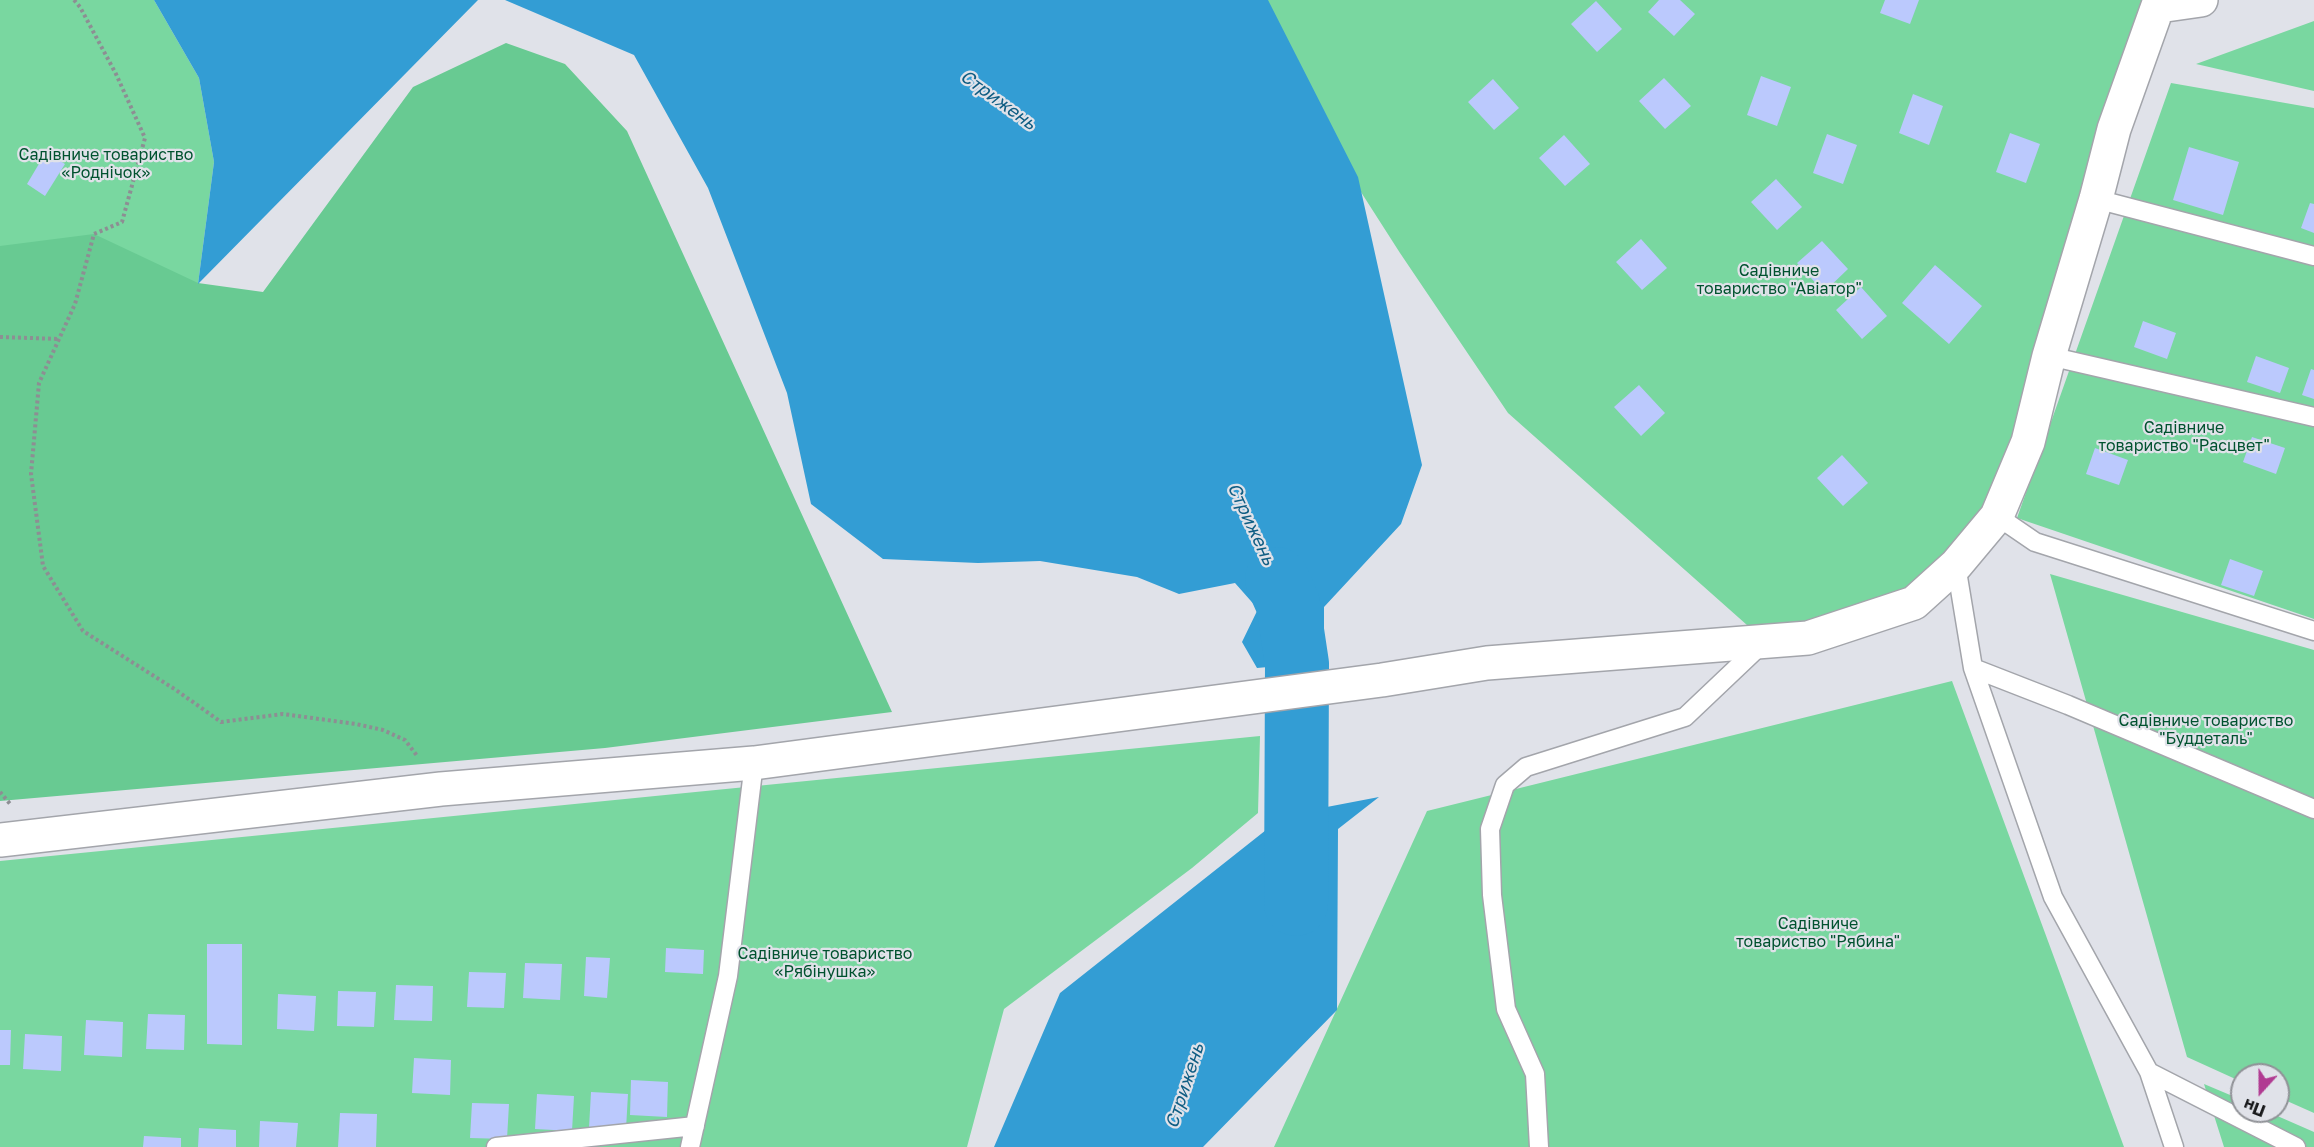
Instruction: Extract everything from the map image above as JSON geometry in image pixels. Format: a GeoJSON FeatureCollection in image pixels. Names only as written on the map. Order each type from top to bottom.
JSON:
{"type":"FeatureCollection","features":[{"type":"Feature","properties":{"kind":"street"},"geometry":{"type":"LineString","coordinates":[[0,840],[441,789],[754,763],[1382,680],[1487,663],[1808,638],[1914,603],[1956,566],[1998,516],[2028,442],[2049,356],[2096,199],[2114,129],[2159,3],[2201,0]]}},
{"type":"Feature","properties":{"kind":"lane"},"geometry":{"type":"LineString","coordinates":[[2096,199],[2314,256]]}},
{"type":"Feature","properties":{"kind":"lane"},"geometry":{"type":"LineString","coordinates":[[2049,356],[2314,417]]}},
{"type":"Feature","properties":{"kind":"lane"},"geometry":{"type":"LineString","coordinates":[[1998,516],[2035,542],[2314,631]]}},
{"type":"Feature","properties":{"kind":"lane"},"geometry":{"type":"LineString","coordinates":[[1956,566],[1973,668],[2053,897],[2149,1072],[2174,1147]]}},
{"type":"Feature","properties":{"kind":"lane"},"geometry":{"type":"LineString","coordinates":[[1539,1147],[1534,1074],[1506,1010],[1492,895],[1490,829],[1505,785],[1526,767],[1685,717],[1765,641]]}},
{"type":"Feature","properties":{"kind":"lane"},"geometry":{"type":"LineString","coordinates":[[1973,668],[2068,705],[2314,809]]}},
{"type":"Feature","properties":{"kind":"lane"},"geometry":{"type":"LineString","coordinates":[[690,1147],[728,976],[754,763]]}},
{"type":"Feature","properties":{"kind":"lane"},"geometry":{"type":"LineString","coordinates":[[2149,1072],[2296,1147]]}},
{"type":"Feature","properties":{"kind":"lane"},"geometry":{"type":"LineString","coordinates":[[496,1147],[695,1126]]}},
{"type":"Feature","properties":{"kind":"path"},"geometry":{"type":"LineString","coordinates":[[74,0],[116,74],[145,138],[122,222],[94,234],[75,304],[39,383],[31,474],[44,566],[83,631],[176,690],[221,722],[283,714],[356,724],[390,733],[405,740],[441,789]]}},
{"type":"Feature","properties":{"kind":"path"},"geometry":{"type":"LineString","coordinates":[[0,337],[60,339]]}},
{"type":"Feature","properties":{"kind":"green space","name":"Садівниче товариство «Роднічок»"},"geometry":{"type":"Polygon","coordinates":[[[0,0],[154,0],[199,78],[214,162],[198,284],[0,299],[0,0]]]}},
{"type":"Feature","properties":{"kind":"green space","name":"Садівниче товариство \"Авіатор\""},"geometry":{"type":"Polygon","coordinates":[[[1238,0],[2160,0],[1997,516],[1914,603],[1765,641],[1508,413],[1400,253],[1238,0]]]}},
{"type":"Feature","properties":{"kind":"green space"},"geometry":{"type":"Polygon","coordinates":[[[2314,21],[2314,91],[2196,64],[2314,21]]]}},
{"type":"Feature","properties":{"kind":"green space"},"geometry":{"type":"Polygon","coordinates":[[[506,43],[565,64],[627,131],[892,712],[605,748],[0,801],[0,246],[94,234],[198,283],[263,292],[413,87],[506,43]]]}},
{"type":"Feature","properties":{"kind":"green space","name":"Садівниче товариство \"Расцвет\""},"geometry":{"type":"Polygon","coordinates":[[[2171,83],[2314,108],[2314,619],[2017,518],[2171,83]]]}},
{"type":"Feature","properties":{"kind":"green space","name":"Садівниче товариство \"Буддеталь\""},"geometry":{"type":"Polygon","coordinates":[[[2050,574],[2314,650],[2314,1113],[2290,1102],[2290,1063],[2230,1063],[2230,1077],[2187,1057],[2050,574]]]}},
{"type":"Feature","properties":{"kind":"green space","name":"Садівниче товариство \"Рябина\""},"geometry":{"type":"Polygon","coordinates":[[[1952,681],[2124,1147],[1274,1147],[1427,811],[1952,681]]]}},
{"type":"Feature","properties":{"kind":"green space","name":"Садівниче товариство «Рябінушка»"},"geometry":{"type":"Polygon","coordinates":[[[1260,736],[1258,813],[1192,868],[1004,1009],[967,1147],[0,1147],[0,861],[1260,736]]]}},
{"type":"Feature","properties":{"kind":"green space"},"geometry":{"type":"Polygon","coordinates":[[[2204,1084],[2230,1095],[2230,1123],[2290,1122],[2314,1132],[2314,1147],[2224,1147],[2204,1084]]]}},
{"type":"Feature","properties":{"kind":"water"},"geometry":{"type":"Polygon","coordinates":[[[154,0],[478,0],[198,284],[214,162],[199,78],[154,0]]]}},
{"type":"Feature","properties":{"kind":"water"},"geometry":{"type":"Polygon","coordinates":[[[505,0],[1268,0],[1358,177],[1422,465],[1401,524],[1324,607],[1324,662],[1257,668],[1242,642],[1258,609],[1235,583],[1179,594],[1137,577],[1040,561],[978,563],[883,559],[811,504],[787,393],[708,188],[634,55],[505,0]]]}},
{"type":"Feature","properties":{"kind":"water"},"geometry":{"type":"Polygon","coordinates":[[[1379,797],[1338,829],[1337,1010],[1203,1147],[994,1147],[1060,993],[1285,815],[1379,797]]]}},
{"type":"Feature","properties":{"kind":"building"},"geometry":{"type":"Polygon","coordinates":[[[1659,0],[1680,0],[1695,14],[1674,36],[1648,12],[1659,0]]]}},
{"type":"Feature","properties":{"kind":"building"},"geometry":{"type":"Polygon","coordinates":[[[1885,0],[1919,0],[1910,24],[1880,13],[1885,0]]]}},
{"type":"Feature","properties":{"kind":"building"},"geometry":{"type":"Polygon","coordinates":[[[1596,1],[1622,29],[1597,52],[1571,24],[1596,1]]]}},
{"type":"Feature","properties":{"kind":"building"},"geometry":{"type":"Polygon","coordinates":[[[1761,76],[1791,87],[1777,126],[1747,115],[1761,76]]]}},
{"type":"Feature","properties":{"kind":"building"},"geometry":{"type":"Polygon","coordinates":[[[1664,78],[1691,106],[1665,129],[1639,101],[1664,78]]]}},
{"type":"Feature","properties":{"kind":"building"},"geometry":{"type":"Polygon","coordinates":[[[1493,79],[1519,108],[1494,130],[1468,102],[1493,79]]]}},
{"type":"Feature","properties":{"kind":"building"},"geometry":{"type":"Polygon","coordinates":[[[1913,94],[1943,106],[1929,145],[1899,133],[1913,94]]]}},
{"type":"Feature","properties":{"kind":"building"},"geometry":{"type":"Polygon","coordinates":[[[2010,133],[2040,144],[2026,183],[1996,172],[2010,133]]]}},
{"type":"Feature","properties":{"kind":"building"},"geometry":{"type":"Polygon","coordinates":[[[1827,134],[1857,145],[1843,184],[1813,173],[1827,134]]]}},
{"type":"Feature","properties":{"kind":"building"},"geometry":{"type":"Polygon","coordinates":[[[1564,135],[1590,164],[1565,186],[1539,158],[1564,135]]]}},
{"type":"Feature","properties":{"kind":"building"},"geometry":{"type":"Polygon","coordinates":[[[2189,147],[2239,162],[2223,215],[2173,200],[2189,147]]]}},
{"type":"Feature","properties":{"kind":"building"},"geometry":{"type":"Polygon","coordinates":[[[46,152],[65,164],[45,196],[27,184],[46,152]]]}},
{"type":"Feature","properties":{"kind":"building"},"geometry":{"type":"Polygon","coordinates":[[[1776,179],[1802,207],[1777,230],[1751,202],[1776,179]]]}},
{"type":"Feature","properties":{"kind":"building"},"geometry":{"type":"Polygon","coordinates":[[[2310,203],[2314,204],[2314,233],[2301,228],[2310,203]]]}},
{"type":"Feature","properties":{"kind":"building"},"geometry":{"type":"Polygon","coordinates":[[[1641,239],[1667,268],[1642,290],[1616,262],[1641,239]]]}},
{"type":"Feature","properties":{"kind":"building"},"geometry":{"type":"Polygon","coordinates":[[[1822,241],[1848,269],[1824,292],[1797,263],[1822,241]]]}},
{"type":"Feature","properties":{"kind":"building"},"geometry":{"type":"Polygon","coordinates":[[[1935,265],[1982,306],[1949,344],[1902,303],[1935,265]]]}},
{"type":"Feature","properties":{"kind":"building"},"geometry":{"type":"Polygon","coordinates":[[[1861,287],[1887,316],[1862,339],[1836,310],[1861,287]]]}},
{"type":"Feature","properties":{"kind":"building"},"geometry":{"type":"Polygon","coordinates":[[[2143,321],[2176,333],[2167,359],[2134,347],[2143,321]]]}},
{"type":"Feature","properties":{"kind":"building"},"geometry":{"type":"Polygon","coordinates":[[[2256,356],[2289,368],[2280,393],[2247,382],[2256,356]]]}},
{"type":"Feature","properties":{"kind":"building"},"geometry":{"type":"Polygon","coordinates":[[[2311,369],[2314,370],[2314,399],[2302,395],[2311,369]]]}},
{"type":"Feature","properties":{"kind":"building"},"geometry":{"type":"Polygon","coordinates":[[[1639,385],[1665,413],[1641,436],[1614,407],[1639,385]]]}},
{"type":"Feature","properties":{"kind":"building"},"geometry":{"type":"Polygon","coordinates":[[[2252,437],[2285,448],[2276,474],[2243,462],[2252,437]]]}},
{"type":"Feature","properties":{"kind":"building"},"geometry":{"type":"Polygon","coordinates":[[[2095,448],[2128,460],[2119,485],[2086,474],[2095,448]]]}},
{"type":"Feature","properties":{"kind":"building"},"geometry":{"type":"Polygon","coordinates":[[[1842,455],[1868,483],[1843,506],[1817,478],[1842,455]]]}},
{"type":"Feature","properties":{"kind":"building"},"geometry":{"type":"Polygon","coordinates":[[[2230,559],[2263,571],[2254,596],[2221,585],[2230,559]]]}},
{"type":"Feature","properties":{"kind":"building"},"geometry":{"type":"Polygon","coordinates":[[[207,944],[242,944],[242,1045],[207,1044],[207,944]]]}},
{"type":"Feature","properties":{"kind":"building"},"geometry":{"type":"Polygon","coordinates":[[[666,948],[704,950],[703,974],[665,972],[666,948]]]}},
{"type":"Feature","properties":{"kind":"building"},"geometry":{"type":"Polygon","coordinates":[[[586,957],[610,958],[607,998],[584,996],[586,957]]]}},
{"type":"Feature","properties":{"kind":"building"},"geometry":{"type":"Polygon","coordinates":[[[525,963],[562,964],[560,1000],[523,998],[525,963]]]}},
{"type":"Feature","properties":{"kind":"building"},"geometry":{"type":"Polygon","coordinates":[[[469,972],[506,973],[504,1008],[467,1007],[469,972]]]}},
{"type":"Feature","properties":{"kind":"building"},"geometry":{"type":"Polygon","coordinates":[[[396,985],[433,986],[432,1021],[394,1020],[396,985]]]}},
{"type":"Feature","properties":{"kind":"building"},"geometry":{"type":"Polygon","coordinates":[[[338,991],[376,992],[374,1027],[337,1026],[338,991]]]}},
{"type":"Feature","properties":{"kind":"building"},"geometry":{"type":"Polygon","coordinates":[[[278,994],[316,996],[314,1031],[277,1029],[278,994]]]}},
{"type":"Feature","properties":{"kind":"building"},"geometry":{"type":"Polygon","coordinates":[[[148,1014],[185,1015],[184,1050],[146,1049],[148,1014]]]}},
{"type":"Feature","properties":{"kind":"building"},"geometry":{"type":"Polygon","coordinates":[[[86,1020],[123,1022],[122,1057],[84,1055],[86,1020]]]}},
{"type":"Feature","properties":{"kind":"building"},"geometry":{"type":"Polygon","coordinates":[[[0,1030],[11,1030],[10,1065],[0,1065],[0,1030]]]}},
{"type":"Feature","properties":{"kind":"building"},"geometry":{"type":"Polygon","coordinates":[[[25,1034],[62,1036],[61,1071],[23,1069],[25,1034]]]}},
{"type":"Feature","properties":{"kind":"building"},"geometry":{"type":"Polygon","coordinates":[[[414,1058],[451,1060],[450,1095],[412,1093],[414,1058]]]}},
{"type":"Feature","properties":{"kind":"building"},"geometry":{"type":"Polygon","coordinates":[[[631,1080],[668,1082],[667,1117],[630,1115],[631,1080]]]}},
{"type":"Feature","properties":{"kind":"building"},"geometry":{"type":"Polygon","coordinates":[[[591,1092],[628,1094],[626,1129],[589,1128],[591,1092]]]}},
{"type":"Feature","properties":{"kind":"building"},"geometry":{"type":"Polygon","coordinates":[[[537,1094],[574,1096],[572,1131],[535,1129],[537,1094]]]}},
{"type":"Feature","properties":{"kind":"building"},"geometry":{"type":"Polygon","coordinates":[[[472,1103],[509,1104],[507,1139],[470,1138],[472,1103]]]}},
{"type":"Feature","properties":{"kind":"building"},"geometry":{"type":"Polygon","coordinates":[[[340,1113],[377,1114],[376,1147],[338,1147],[340,1113]]]}},
{"type":"Feature","properties":{"kind":"building"},"geometry":{"type":"Polygon","coordinates":[[[260,1121],[298,1123],[296,1147],[259,1147],[260,1121]]]}},
{"type":"Feature","properties":{"kind":"building"},"geometry":{"type":"Polygon","coordinates":[[[199,1128],[236,1130],[236,1147],[198,1147],[199,1128]]]}},
{"type":"Feature","properties":{"kind":"building"},"geometry":{"type":"Polygon","coordinates":[[[144,1136],[181,1138],[181,1147],[143,1147],[144,1136]]]}},
{"type":"Feature","properties":{"kind":"waterway","name":"Стрижень"},"geometry":{"type":"LineString","coordinates":[[1277,579],[1288,604],[1297,664],[1296,904]]}}]}
